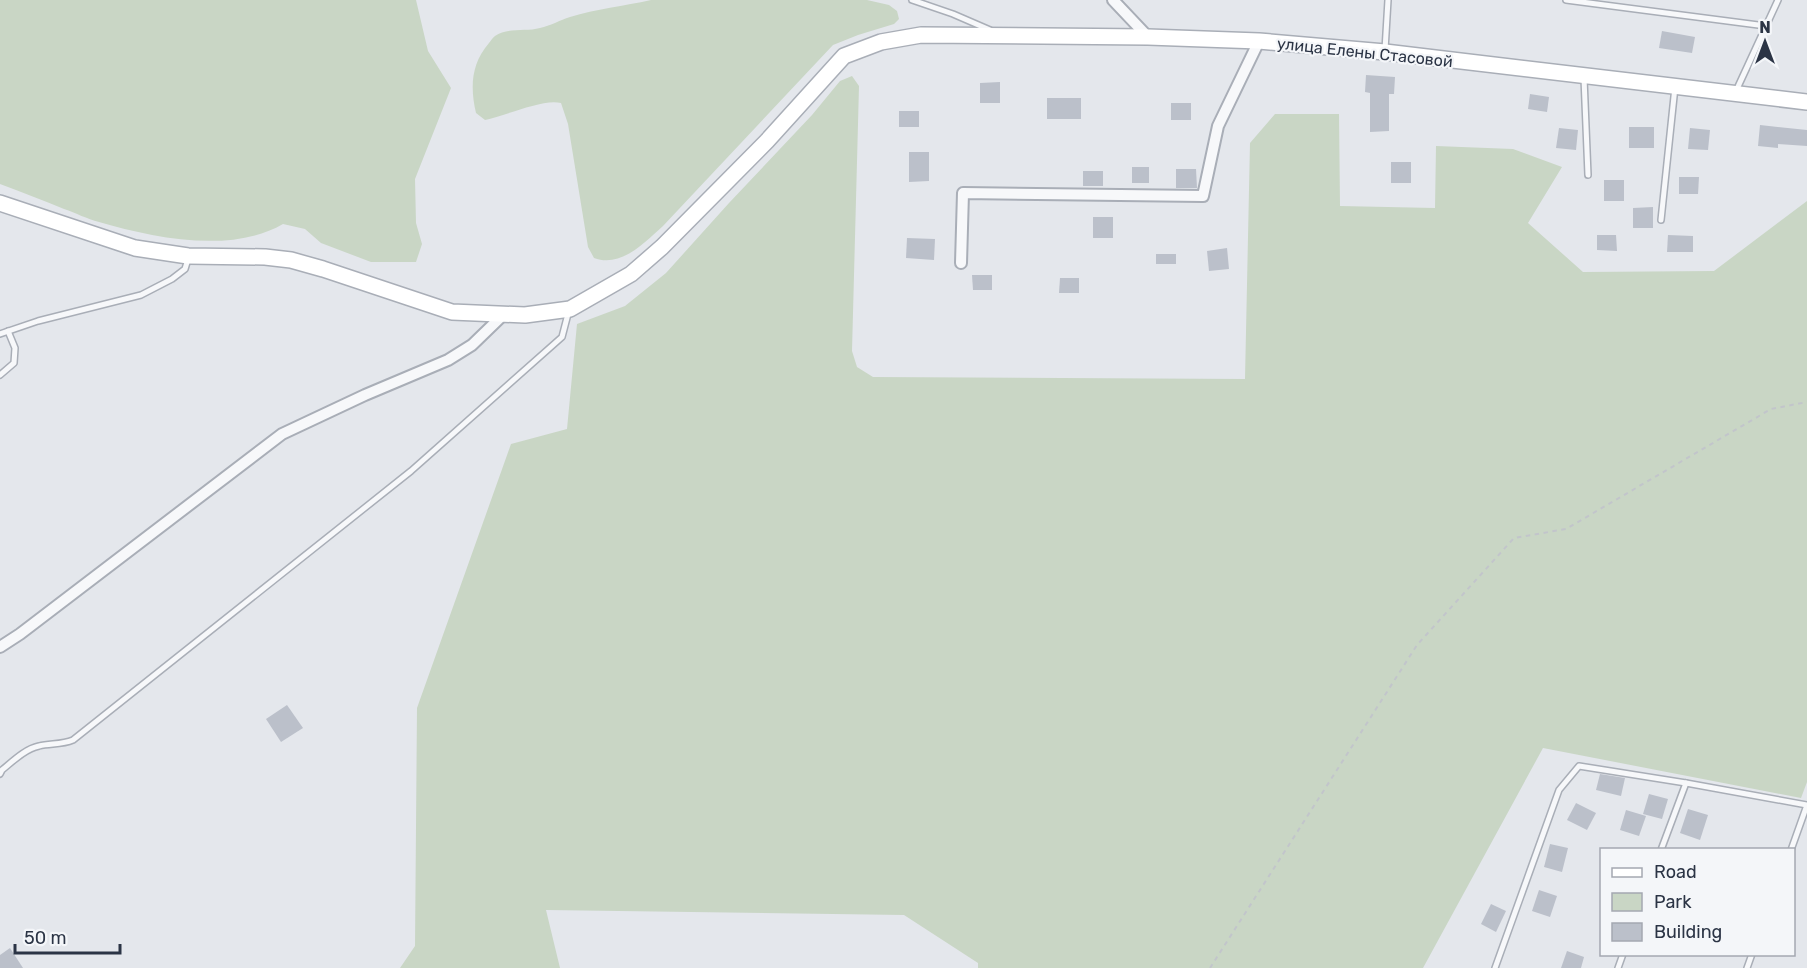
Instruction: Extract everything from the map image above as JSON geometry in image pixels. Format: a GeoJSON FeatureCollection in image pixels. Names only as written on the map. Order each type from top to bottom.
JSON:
{"type":"FeatureCollection","features":[{"type":"Feature","properties":{"kind":"main road","name":"улица Елены Стасовой"},"geometry":{"type":"LineString","coordinates":[[0,203],[135,248],[188,256],[291,260],[452,312],[538,315],[570,309],[631,274],[662,247],[767,141],[844,56],[881,42],[921,35],[1148,37],[1259,41],[1385,52],[1807,102]]}},
{"type":"Feature","properties":{"kind":"street"},"geometry":{"type":"LineString","coordinates":[[1113,0],[1148,37]]}},
{"type":"Feature","properties":{"kind":"street"},"geometry":{"type":"LineString","coordinates":[[961,263],[963,192],[1203,196],[1218,126],[1259,41]]}},
{"type":"Feature","properties":{"kind":"street"},"geometry":{"type":"LineString","coordinates":[[0,647],[153,534],[282,434],[365,395],[448,360],[472,345],[503,315]]}},
{"type":"Feature","properties":{"kind":"lane"},"geometry":{"type":"LineString","coordinates":[[912,0],[953,14],[1000,35]]}},
{"type":"Feature","properties":{"kind":"lane"},"geometry":{"type":"LineString","coordinates":[[1385,52],[1388,0]]}},
{"type":"Feature","properties":{"kind":"lane"},"geometry":{"type":"LineString","coordinates":[[1566,0],[1766,26]]}},
{"type":"Feature","properties":{"kind":"lane"},"geometry":{"type":"LineString","coordinates":[[1736,92],[1778,0]]}},
{"type":"Feature","properties":{"kind":"lane"},"geometry":{"type":"LineString","coordinates":[[1584,76],[1588,175]]}},
{"type":"Feature","properties":{"kind":"lane"},"geometry":{"type":"LineString","coordinates":[[1661,220],[1675,86]]}},
{"type":"Feature","properties":{"kind":"lane"},"geometry":{"type":"LineString","coordinates":[[0,334],[38,321],[141,295],[172,279],[185,269],[188,256]]}},
{"type":"Feature","properties":{"kind":"lane"},"geometry":{"type":"LineString","coordinates":[[0,774],[24,752],[39,746],[64,744],[73,740],[411,471],[562,337],[570,309]]}},
{"type":"Feature","properties":{"kind":"lane"},"geometry":{"type":"LineString","coordinates":[[0,375],[14,363],[16,355],[8,331]]}},
{"type":"Feature","properties":{"kind":"lane"},"geometry":{"type":"LineString","coordinates":[[1495,968],[1559,790],[1579,766],[1807,805],[1791,848]]}},
{"type":"Feature","properties":{"kind":"lane"},"geometry":{"type":"LineString","coordinates":[[1661,848],[1686,783]]}},
{"type":"Feature","properties":{"kind":"path"},"geometry":{"type":"LineString","coordinates":[[1210,968],[1417,645],[1514,538],[1566,529],[1771,409],[1807,402]]}},
{"type":"Feature","properties":{"kind":"green space"},"geometry":{"type":"Polygon","coordinates":[[[0,0],[416,0],[428,51],[451,88],[415,179],[416,223],[422,244],[416,262],[371,262],[321,243],[305,229],[283,224],[240,239],[216,241],[168,238],[90,219],[0,184],[0,0]]]}},
{"type":"Feature","properties":{"kind":"green space"},"geometry":{"type":"Polygon","coordinates":[[[651,0],[867,0],[889,5],[897,11],[899,19],[894,24],[833,45],[648,240],[632,252],[614,260],[594,258],[588,247],[568,124],[561,103],[535,105],[485,120],[476,113],[473,76],[483,51],[500,33],[540,28],[580,14],[651,0]]]}},
{"type":"Feature","properties":{"kind":"green space"},"geometry":{"type":"Polygon","coordinates":[[[852,76],[859,86],[852,351],[857,367],[873,377],[1245,379],[1250,143],[1275,114],[1339,114],[1340,206],[1435,208],[1436,146],[1513,149],[1562,167],[1528,223],[1583,272],[1714,271],[1807,201],[1807,782],[1801,798],[1543,748],[1423,968],[978,968],[978,963],[904,915],[546,910],[560,968],[400,968],[415,946],[417,708],[511,444],[567,429],[577,324],[625,306],[666,273],[812,115],[840,81],[852,76]]]}},
{"type":"Feature","properties":{"kind":"building"},"geometry":{"type":"Polygon","coordinates":[[[1662,31],[1695,37],[1692,53],[1659,48],[1662,31]]]}},
{"type":"Feature","properties":{"kind":"building"},"geometry":{"type":"Polygon","coordinates":[[[1366,75],[1395,77],[1394,94],[1389,94],[1389,131],[1370,132],[1370,93],[1365,92],[1366,75]]]}},
{"type":"Feature","properties":{"kind":"building"},"geometry":{"type":"Polygon","coordinates":[[[1000,82],[1000,103],[980,103],[980,83],[1000,82]]]}},
{"type":"Feature","properties":{"kind":"building"},"geometry":{"type":"Polygon","coordinates":[[[1530,94],[1549,97],[1547,112],[1528,109],[1530,94]]]}},
{"type":"Feature","properties":{"kind":"building"},"geometry":{"type":"Polygon","coordinates":[[[1047,98],[1081,98],[1081,119],[1047,119],[1047,98]]]}},
{"type":"Feature","properties":{"kind":"building"},"geometry":{"type":"Polygon","coordinates":[[[1171,103],[1191,103],[1191,120],[1171,120],[1171,103]]]}},
{"type":"Feature","properties":{"kind":"building"},"geometry":{"type":"Polygon","coordinates":[[[899,111],[919,111],[919,127],[899,127],[899,111]]]}},
{"type":"Feature","properties":{"kind":"building"},"geometry":{"type":"Polygon","coordinates":[[[1760,125],[1807,130],[1807,146],[1778,144],[1778,148],[1758,146],[1760,125]]]}},
{"type":"Feature","properties":{"kind":"building"},"geometry":{"type":"Polygon","coordinates":[[[1629,127],[1654,127],[1654,148],[1629,148],[1629,127]]]}},
{"type":"Feature","properties":{"kind":"building"},"geometry":{"type":"Polygon","coordinates":[[[1559,128],[1578,130],[1576,150],[1556,148],[1559,128]]]}},
{"type":"Feature","properties":{"kind":"building"},"geometry":{"type":"Polygon","coordinates":[[[1690,128],[1710,130],[1708,150],[1688,149],[1690,128]]]}},
{"type":"Feature","properties":{"kind":"building"},"geometry":{"type":"Polygon","coordinates":[[[909,152],[929,152],[929,181],[909,182],[909,152]]]}},
{"type":"Feature","properties":{"kind":"building"},"geometry":{"type":"Polygon","coordinates":[[[1391,162],[1411,162],[1411,183],[1391,183],[1391,162]]]}},
{"type":"Feature","properties":{"kind":"building"},"geometry":{"type":"Polygon","coordinates":[[[1132,167],[1149,167],[1149,183],[1132,183],[1132,167]]]}},
{"type":"Feature","properties":{"kind":"building"},"geometry":{"type":"Polygon","coordinates":[[[1176,169],[1196,169],[1197,188],[1176,188],[1176,169]]]}},
{"type":"Feature","properties":{"kind":"building"},"geometry":{"type":"Polygon","coordinates":[[[1083,171],[1103,171],[1103,186],[1083,186],[1083,171]]]}},
{"type":"Feature","properties":{"kind":"building"},"geometry":{"type":"Polygon","coordinates":[[[1679,177],[1699,177],[1698,194],[1679,194],[1679,177]]]}},
{"type":"Feature","properties":{"kind":"building"},"geometry":{"type":"Polygon","coordinates":[[[1604,180],[1624,180],[1624,201],[1604,201],[1604,180]]]}},
{"type":"Feature","properties":{"kind":"building"},"geometry":{"type":"Polygon","coordinates":[[[1653,207],[1653,228],[1633,228],[1633,208],[1653,207]]]}},
{"type":"Feature","properties":{"kind":"building"},"geometry":{"type":"Polygon","coordinates":[[[1093,217],[1113,217],[1113,238],[1093,238],[1093,217]]]}},
{"type":"Feature","properties":{"kind":"building"},"geometry":{"type":"Polygon","coordinates":[[[1597,235],[1616,235],[1617,251],[1597,250],[1597,235]]]}},
{"type":"Feature","properties":{"kind":"building"},"geometry":{"type":"Polygon","coordinates":[[[1668,235],[1693,236],[1693,252],[1667,252],[1668,235]]]}},
{"type":"Feature","properties":{"kind":"building"},"geometry":{"type":"Polygon","coordinates":[[[907,238],[935,239],[934,260],[906,258],[907,238]]]}},
{"type":"Feature","properties":{"kind":"building"},"geometry":{"type":"Polygon","coordinates":[[[1227,248],[1229,269],[1209,271],[1207,251],[1227,248]]]}},
{"type":"Feature","properties":{"kind":"building"},"geometry":{"type":"Polygon","coordinates":[[[1156,254],[1176,254],[1176,264],[1156,264],[1156,254]]]}},
{"type":"Feature","properties":{"kind":"building"},"geometry":{"type":"Polygon","coordinates":[[[972,275],[992,275],[992,290],[973,290],[972,275]]]}},
{"type":"Feature","properties":{"kind":"building"},"geometry":{"type":"Polygon","coordinates":[[[1060,278],[1079,278],[1079,293],[1059,293],[1060,278]]]}},
{"type":"Feature","properties":{"kind":"building"},"geometry":{"type":"Polygon","coordinates":[[[287,705],[303,728],[281,742],[266,719],[287,705]]]}},
{"type":"Feature","properties":{"kind":"building"},"geometry":{"type":"Polygon","coordinates":[[[1600,774],[1625,778],[1621,796],[1596,790],[1600,774]]]}},
{"type":"Feature","properties":{"kind":"building"},"geometry":{"type":"Polygon","coordinates":[[[1649,794],[1668,799],[1662,819],[1643,814],[1649,794]]]}},
{"type":"Feature","properties":{"kind":"building"},"geometry":{"type":"Polygon","coordinates":[[[1576,803],[1596,813],[1587,830],[1567,820],[1576,803]]]}},
{"type":"Feature","properties":{"kind":"building"},"geometry":{"type":"Polygon","coordinates":[[[1688,809],[1708,815],[1700,840],[1680,833],[1688,809]]]}},
{"type":"Feature","properties":{"kind":"building"},"geometry":{"type":"Polygon","coordinates":[[[1626,810],[1646,816],[1639,836],[1620,830],[1626,810]]]}},
{"type":"Feature","properties":{"kind":"building"},"geometry":{"type":"Polygon","coordinates":[[[1550,844],[1568,848],[1562,872],[1544,867],[1550,844]]]}},
{"type":"Feature","properties":{"kind":"building"},"geometry":{"type":"Polygon","coordinates":[[[1539,890],[1557,896],[1550,917],[1532,911],[1539,890]]]}},
{"type":"Feature","properties":{"kind":"building"},"geometry":{"type":"Polygon","coordinates":[[[1491,904],[1506,911],[1496,932],[1481,924],[1491,904]]]}},
{"type":"Feature","properties":{"kind":"building"},"geometry":{"type":"Polygon","coordinates":[[[10,948],[23,968],[0,968],[0,955],[10,948]]]}},
{"type":"Feature","properties":{"kind":"building"},"geometry":{"type":"Polygon","coordinates":[[[1567,951],[1584,957],[1581,968],[1561,968],[1567,951]]]}}]}
